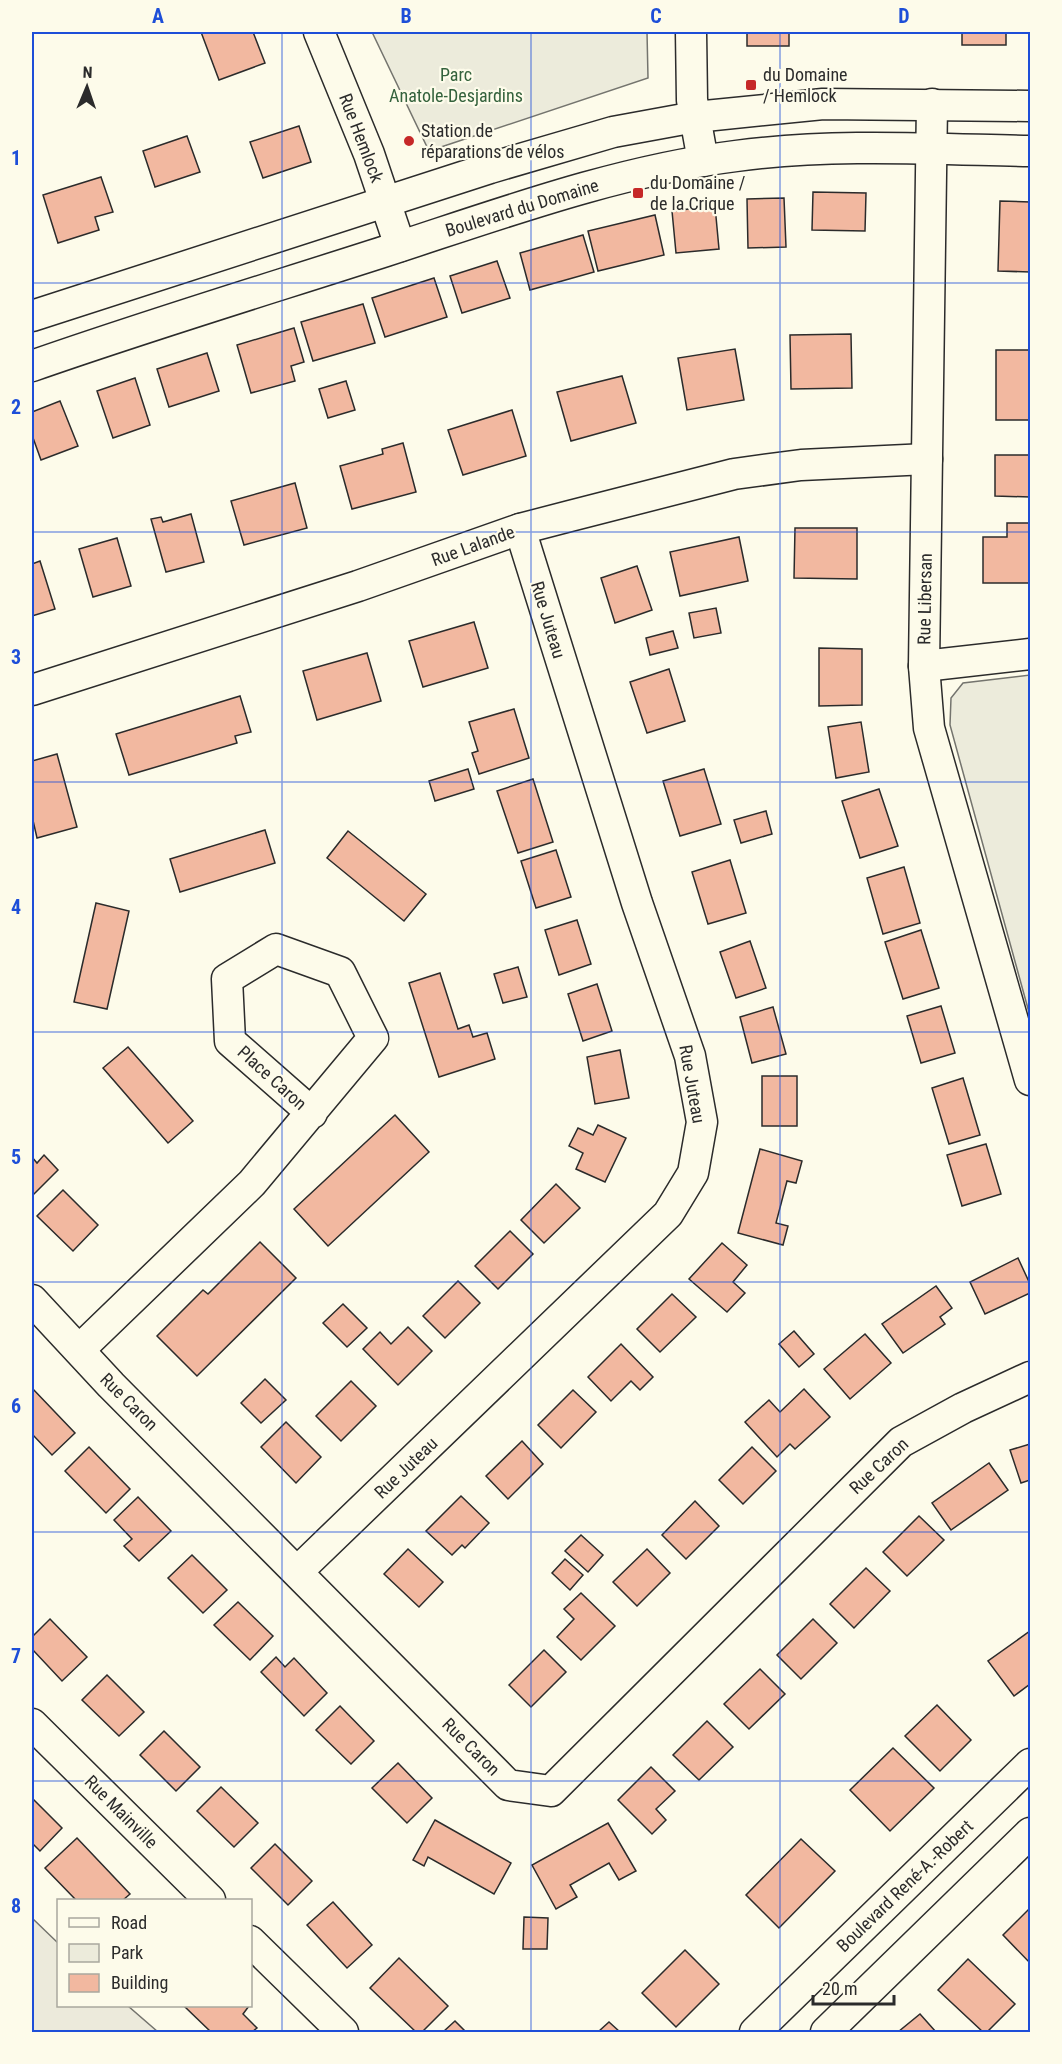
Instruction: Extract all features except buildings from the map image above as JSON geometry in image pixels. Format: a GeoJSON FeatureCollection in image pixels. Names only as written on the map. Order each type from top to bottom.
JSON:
{"type":"FeatureCollection","features":[{"type":"Feature","properties":{"kind":"street","name":"Rue Hemlock"},"geometry":{"type":"LineString","coordinates":[[319,32],[369,154],[400,246]]}},
{"type":"Feature","properties":{"kind":"street"},"geometry":{"type":"LineString","coordinates":[[691,32],[690,75],[703,161]]}},
{"type":"Feature","properties":{"kind":"street"},"geometry":{"type":"LineString","coordinates":[[32,316],[562,145],[624,130],[695,117],[823,104],[1030,106]]}},
{"type":"Feature","properties":{"kind":"street","name":"Rue Libersan"},"geometry":{"type":"LineString","coordinates":[[932,104],[924,666],[929,728],[1030,1080]]}},
{"type":"Feature","properties":{"kind":"street","name":"Boulevard du Domaine"},"geometry":{"type":"LineString","coordinates":[[32,366],[400,246],[566,194],[647,172],[703,161],[801,150],[1030,151]]}},
{"type":"Feature","properties":{"kind":"street","name":"Rue Lalande"},"geometry":{"type":"LineString","coordinates":[[32,690],[358,586],[520,529],[734,474],[801,465],[927,459]]}},
{"type":"Feature","properties":{"kind":"street","name":"Rue Juteau"},"geometry":{"type":"LineString","coordinates":[[298,1571],[668,1214],[693,1173],[702,1122],[690,1056],[637,903],[520,529]]}},
{"type":"Feature","properties":{"kind":"street"},"geometry":{"type":"LineString","coordinates":[[924,666],[1030,654]]}},
{"type":"Feature","properties":{"kind":"street","name":"Place Caron"},"geometry":{"type":"LineString","coordinates":[[79,1350],[252,1183],[312,1113],[373,1038],[340,972],[276,949],[227,979],[230,1041],[312,1113]]}},
{"type":"Feature","properties":{"kind":"street","name":"Rue Caron"},"geometry":{"type":"LineString","coordinates":[[32,1300],[508,1785],[551,1791],[901,1442],[963,1408],[1030,1377]]}},
{"type":"Feature","properties":{"kind":"street","name":"Rue Mainville"},"geometry":{"type":"LineString","coordinates":[[32,1724],[209,1899]]}},
{"type":"Feature","properties":{"kind":"street","name":"Boulevard René-A.-Robert"},"geometry":{"type":"LineString","coordinates":[[755,2032],[1030,1764]]}},
{"type":"Feature","properties":{"kind":"street"},"geometry":{"type":"LineString","coordinates":[[826,2032],[1030,1833]]}},
{"type":"Feature","properties":{"kind":"street"},"geometry":{"type":"LineString","coordinates":[[252,1943],[343,2032]]}},
{"type":"Feature","properties":{"kind":"green space","name":"Parc Anatole-Desjardins"},"geometry":{"type":"Polygon","coordinates":[[[372,32],[647,32],[648,78],[429,151],[372,32]]]}},
{"type":"Feature","properties":{"kind":"green space"},"geometry":{"type":"Polygon","coordinates":[[[1030,675],[1030,1016],[950,725],[951,698],[963,683],[1030,675]]]}},
{"type":"Feature","properties":{"kind":"shaded area"},"geometry":{"type":"Polygon","coordinates":[[[32,1918],[57,1942],[57,2007],[129,2007],[158,2032],[32,2032],[32,1918]]]}},
{"type":"Feature","properties":{"kind":"place","name":"du Domaine / Hemlock"},"geometry":{"type":"Point","coordinates":[751,85]}},
{"type":"Feature","properties":{"kind":"place","name":"Station de réparations de vélos"},"geometry":{"type":"Point","coordinates":[409,141]}},
{"type":"Feature","properties":{"kind":"place","name":"du Domaine / de la Crique"},"geometry":{"type":"Point","coordinates":[638,193]}}]}
